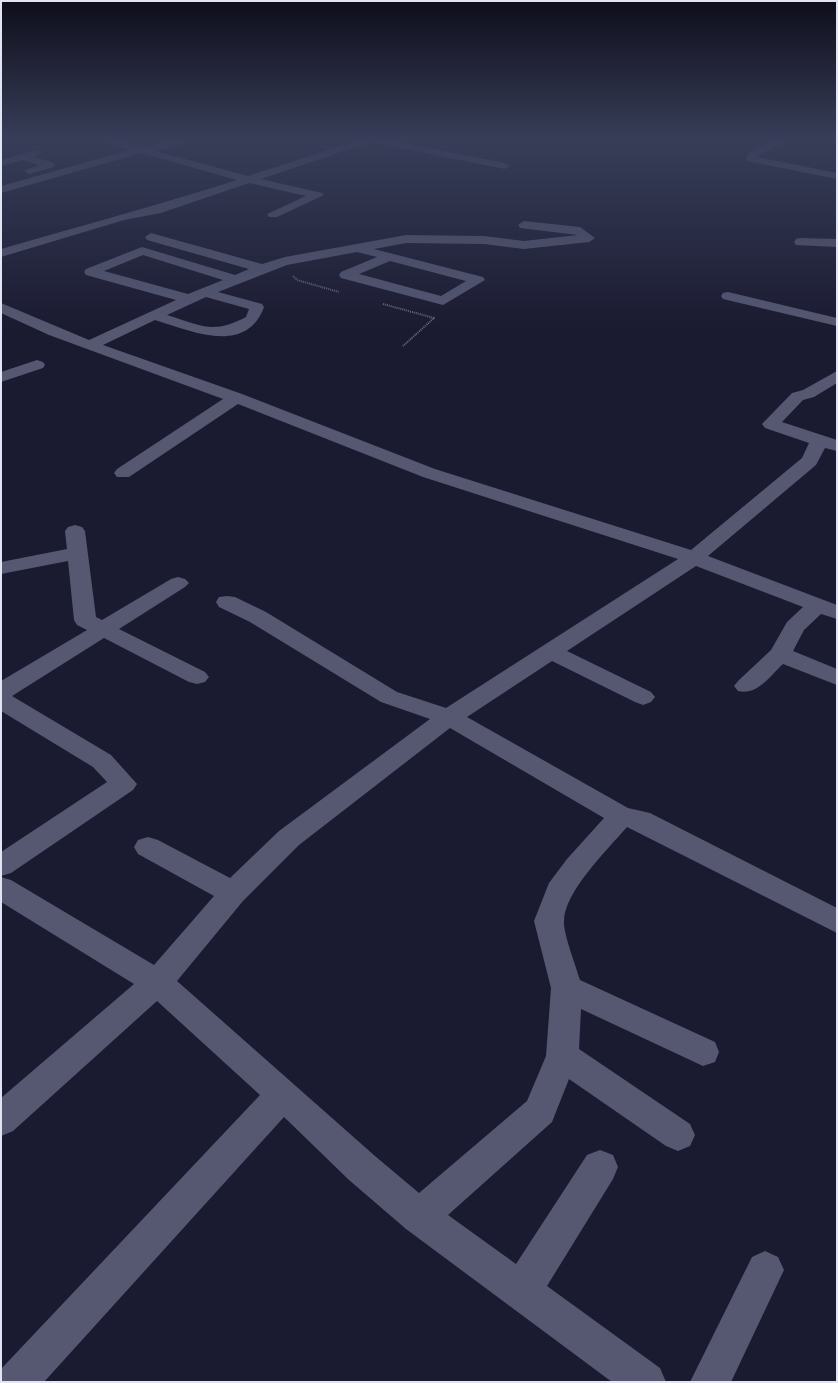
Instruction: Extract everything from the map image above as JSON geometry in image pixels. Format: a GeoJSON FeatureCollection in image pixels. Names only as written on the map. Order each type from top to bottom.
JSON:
{"type":"FeatureCollection","features":[{"type":"Feature","properties":{"kind":"street"},"geometry":{"type":"LineString","coordinates":[[1,254],[96,224],[174,205]]}},
{"type":"Feature","properties":{"kind":"street"},"geometry":{"type":"LineString","coordinates":[[273,214],[295,205]]}},
{"type":"Feature","properties":{"kind":"street"},"geometry":{"type":"LineString","coordinates":[[77,218],[96,224]]}},
{"type":"Feature","properties":{"kind":"street"},"geometry":{"type":"LineString","coordinates":[[90,345],[204,292],[262,268],[354,247],[406,239],[484,240],[524,245],[589,238],[580,231],[524,225]]}},
{"type":"Feature","properties":{"kind":"street"},"geometry":{"type":"LineString","coordinates":[[151,237],[262,268]]}},
{"type":"Feature","properties":{"kind":"street"},"geometry":{"type":"LineString","coordinates":[[1,240],[24,246]]}},
{"type":"Feature","properties":{"kind":"street"},"geometry":{"type":"LineString","coordinates":[[458,274],[484,240]]}},
{"type":"Feature","properties":{"kind":"street"},"geometry":{"type":"LineString","coordinates":[[800,242],[837,243]]}},
{"type":"Feature","properties":{"kind":"street"},"geometry":{"type":"LineString","coordinates":[[354,247],[458,274],[478,280],[443,301],[346,275],[388,256]]}},
{"type":"Feature","properties":{"kind":"street"},"geometry":{"type":"LineString","coordinates":[[189,299],[91,272],[142,252],[235,279]]}},
{"type":"Feature","properties":{"kind":"street"},"geometry":{"type":"LineString","coordinates":[[154,316],[208,332],[229,332],[252,320],[257,307],[204,292]]}},
{"type":"Feature","properties":{"kind":"street"},"geometry":{"type":"LineString","coordinates":[[728,296],[837,322]]}},
{"type":"Feature","properties":{"kind":"street"},"geometry":{"type":"LineString","coordinates":[[1,307],[25,320],[436,475],[694,558],[828,609]]}},
{"type":"Feature","properties":{"kind":"street"},"geometry":{"type":"LineString","coordinates":[[1,377],[37,365]]}},
{"type":"Feature","properties":{"kind":"street"},"geometry":{"type":"LineString","coordinates":[[1,1120],[157,982],[233,893],[289,838],[449,717],[694,558],[810,462],[828,443],[771,424],[798,396],[808,394],[837,376]]}},
{"type":"Feature","properties":{"kind":"street"},"geometry":{"type":"LineString","coordinates":[[124,473],[236,398]]}},
{"type":"Feature","properties":{"kind":"street"},"geometry":{"type":"LineString","coordinates":[[75,531],[85,620],[197,677]]}},
{"type":"Feature","properties":{"kind":"street"},"geometry":{"type":"LineString","coordinates":[[1,568],[76,553]]}},
{"type":"Feature","properties":{"kind":"street"},"geometry":{"type":"LineString","coordinates":[[1,692],[178,583]]}},
{"type":"Feature","properties":{"kind":"street"},"geometry":{"type":"LineString","coordinates":[[227,602],[258,617],[389,698],[449,717],[621,816],[640,820],[837,922]]}},
{"type":"Feature","properties":{"kind":"street"},"geometry":{"type":"LineString","coordinates":[[746,686],[780,654],[795,627],[828,609]]}},
{"type":"Feature","properties":{"kind":"street"},"geometry":{"type":"LineString","coordinates":[[550,651],[643,697]]}},
{"type":"Feature","properties":{"kind":"street"},"geometry":{"type":"LineString","coordinates":[[780,654],[837,678]]}},
{"type":"Feature","properties":{"kind":"street"},"geometry":{"type":"LineString","coordinates":[[1,700],[102,761],[124,784],[1,866]]}},
{"type":"Feature","properties":{"kind":"street"},"geometry":{"type":"LineString","coordinates":[[420,1216],[540,1111],[562,1056],[567,988],[549,921],[559,891],[577,866],[621,816]]}},
{"type":"Feature","properties":{"kind":"street"},"geometry":{"type":"LineString","coordinates":[[148,847],[233,893]]}},
{"type":"Feature","properties":{"kind":"street"},"geometry":{"type":"LineString","coordinates":[[1,888],[157,982],[283,1094],[362,1168],[420,1216],[646,1382]]}},
{"type":"Feature","properties":{"kind":"street"},"geometry":{"type":"LineString","coordinates":[[567,988],[704,1052]]}},
{"type":"Feature","properties":{"kind":"street"},"geometry":{"type":"LineString","coordinates":[[562,1056],[678,1135]]}},
{"type":"Feature","properties":{"kind":"street"},"geometry":{"type":"LineString","coordinates":[[16,1382],[283,1094]]}},
{"type":"Feature","properties":{"kind":"street"},"geometry":{"type":"LineString","coordinates":[[522,1290],[600,1167]]}},
{"type":"Feature","properties":{"kind":"street"},"geometry":{"type":"LineString","coordinates":[[710,1382],[765,1270]]}},
{"type":"Feature","properties":{"kind":"path"},"geometry":{"type":"LineString","coordinates":[[262,268],[343,293]]}},
{"type":"Feature","properties":{"kind":"path"},"geometry":{"type":"LineString","coordinates":[[379,303],[434,318],[403,346]]}}]}
